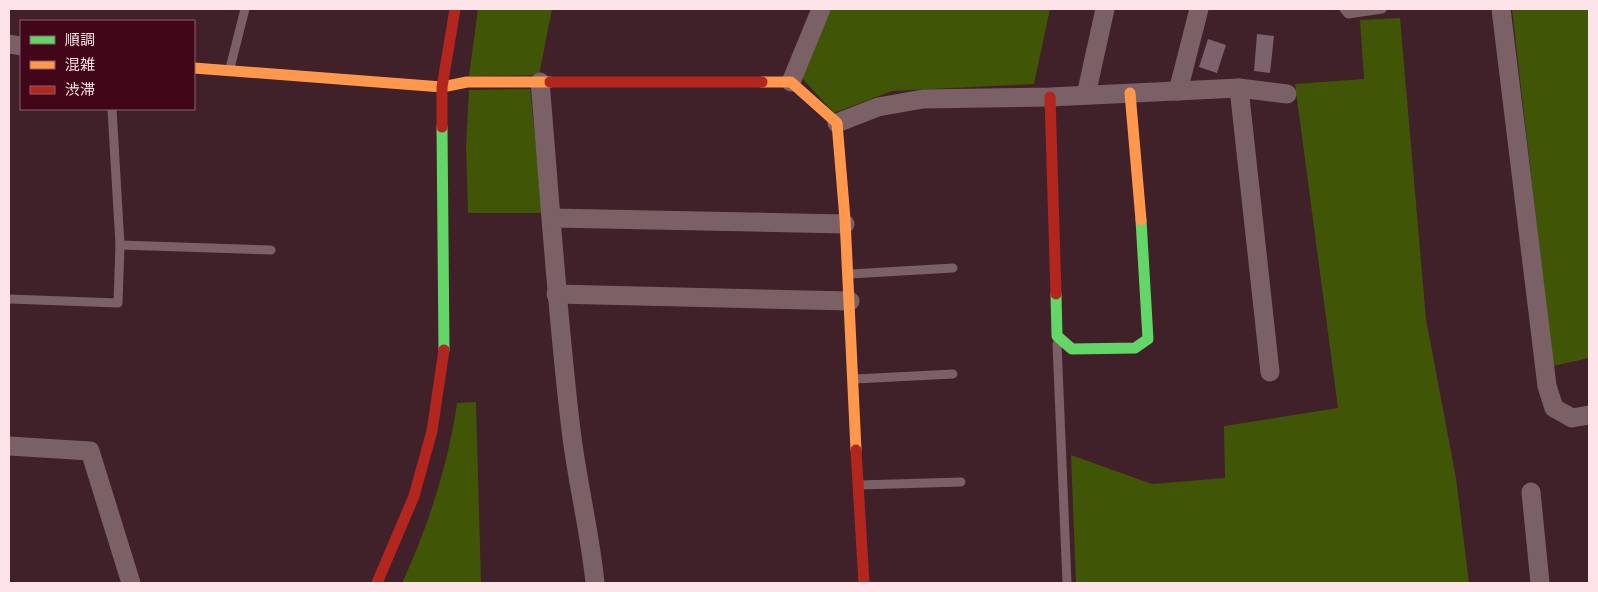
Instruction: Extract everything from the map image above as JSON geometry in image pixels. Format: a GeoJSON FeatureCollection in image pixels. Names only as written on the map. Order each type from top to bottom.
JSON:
{"type":"FeatureCollection","features":[{"type":"Feature","properties":{"kind":"street"},"geometry":{"type":"LineString","coordinates":[[377,583],[414,496],[432,431],[444,357],[442,87],[455,9]]}},
{"type":"Feature","properties":{"kind":"street"},"geometry":{"type":"LineString","coordinates":[[791,82],[821,9]]}},
{"type":"Feature","properties":{"kind":"street"},"geometry":{"type":"LineString","coordinates":[[1086,95],[1105,9]]}},
{"type":"Feature","properties":{"kind":"street"},"geometry":{"type":"LineString","coordinates":[[1178,91],[1198,9]]}},
{"type":"Feature","properties":{"kind":"street"},"geometry":{"type":"LineString","coordinates":[[1501,9],[1547,386],[1554,408],[1572,418],[1589,415]]}},
{"type":"Feature","properties":{"kind":"street"},"geometry":{"type":"LineString","coordinates":[[195,68],[442,87],[467,82],[791,82],[837,123],[850,301],[852,379],[864,583]]}},
{"type":"Feature","properties":{"kind":"street"},"geometry":{"type":"LineString","coordinates":[[540,82],[552,218],[556,294],[571,432],[595,583]]}},
{"type":"Feature","properties":{"kind":"street"},"geometry":{"type":"LineString","coordinates":[[837,123],[878,107],[923,99],[1050,97],[1239,88],[1287,94]]}},
{"type":"Feature","properties":{"kind":"street"},"geometry":{"type":"LineString","coordinates":[[1239,88],[1270,372]]}},
{"type":"Feature","properties":{"kind":"street"},"geometry":{"type":"LineString","coordinates":[[1050,97],[1057,336],[1072,349],[1135,348],[1148,339],[1141,218],[1130,93]]}},
{"type":"Feature","properties":{"kind":"street"},"geometry":{"type":"LineString","coordinates":[[552,218],[845,224]]}},
{"type":"Feature","properties":{"kind":"street"},"geometry":{"type":"LineString","coordinates":[[556,294],[850,301]]}},
{"type":"Feature","properties":{"kind":"street"},"geometry":{"type":"LineString","coordinates":[[9,446],[90,451],[130,583]]}},
{"type":"Feature","properties":{"kind":"street"},"geometry":{"type":"LineString","coordinates":[[1531,492],[1540,583]]}},
{"type":"Feature","properties":{"kind":"lane"},"geometry":{"type":"LineString","coordinates":[[229,71],[245,9]]}},
{"type":"Feature","properties":{"kind":"lane"},"geometry":{"type":"LineString","coordinates":[[1344,9],[1348,14],[1382,9]]}},
{"type":"Feature","properties":{"kind":"lane"},"geometry":{"type":"LineString","coordinates":[[9,299],[118,303],[120,244],[112,110]]}},
{"type":"Feature","properties":{"kind":"lane"},"geometry":{"type":"LineString","coordinates":[[120,244],[271,250]]}},
{"type":"Feature","properties":{"kind":"lane"},"geometry":{"type":"LineString","coordinates":[[848,274],[953,268]]}},
{"type":"Feature","properties":{"kind":"lane"},"geometry":{"type":"LineString","coordinates":[[1057,336],[1068,583]]}},
{"type":"Feature","properties":{"kind":"lane"},"geometry":{"type":"LineString","coordinates":[[852,379],[954,374]]}},
{"type":"Feature","properties":{"kind":"lane"},"geometry":{"type":"LineString","coordinates":[[859,485],[961,482]]}},
{"type":"Feature","properties":{"kind":"green space"},"geometry":{"type":"Polygon","coordinates":[[[478,9],[552,9],[539,75],[469,76],[478,9]]]}},
{"type":"Feature","properties":{"kind":"green space"},"geometry":{"type":"Polygon","coordinates":[[[828,9],[1050,9],[1034,84],[892,91],[834,113],[801,77],[828,9]]]}},
{"type":"Feature","properties":{"kind":"green space"},"geometry":{"type":"Polygon","coordinates":[[[1512,9],[1589,9],[1589,358],[1553,366],[1512,9]]]}},
{"type":"Feature","properties":{"kind":"green space"},"geometry":{"type":"Polygon","coordinates":[[[1400,18],[1426,319],[1456,478],[1469,583],[1076,583],[1071,455],[1152,484],[1225,478],[1224,426],[1338,408],[1295,84],[1364,79],[1360,20],[1400,18]]]}},
{"type":"Feature","properties":{"kind":"green space"},"geometry":{"type":"Polygon","coordinates":[[[530,89],[543,213],[468,213],[466,146],[469,90],[530,89]]]}},
{"type":"Feature","properties":{"kind":"green space"},"geometry":{"type":"Polygon","coordinates":[[[476,402],[481,583],[402,583],[420,541],[436,495],[449,449],[457,403],[476,402]]]}},
{"type":"Feature","properties":{"kind":"building"},"geometry":{"type":"Polygon","coordinates":[[[1257,34],[1274,36],[1270,73],[1254,71],[1257,34]]]}},
{"type":"Feature","properties":{"kind":"building"},"geometry":{"type":"Polygon","coordinates":[[[1208,39],[1226,45],[1217,73],[1199,67],[1208,39]]]}},
{"type":"Feature","properties":{"kind":"traffic: fast"},"geometry":{"type":"LineString","coordinates":[[442,127],[444,350]]}},
{"type":"Feature","properties":{"kind":"traffic: fast"},"geometry":{"type":"LineString","coordinates":[[1056,294],[1057,336],[1072,349],[1135,348],[1148,339],[1141,220]]}},
{"type":"Feature","properties":{"kind":"traffic: slow"},"geometry":{"type":"LineString","coordinates":[[195,68],[442,87],[467,82],[550,82]]}},
{"type":"Feature","properties":{"kind":"traffic: slow"},"geometry":{"type":"LineString","coordinates":[[762,82],[791,82],[837,123],[845,219],[856,450]]}},
{"type":"Feature","properties":{"kind":"traffic: slow"},"geometry":{"type":"LineString","coordinates":[[1130,93],[1141,220]]}},
{"type":"Feature","properties":{"kind":"traffic: jam"},"geometry":{"type":"LineString","coordinates":[[442,127],[442,87],[455,9]]}},
{"type":"Feature","properties":{"kind":"traffic: jam"},"geometry":{"type":"LineString","coordinates":[[550,82],[762,82]]}},
{"type":"Feature","properties":{"kind":"traffic: jam"},"geometry":{"type":"LineString","coordinates":[[1050,97],[1056,294]]}},
{"type":"Feature","properties":{"kind":"traffic: jam"},"geometry":{"type":"LineString","coordinates":[[377,583],[414,496],[432,431],[444,350]]}},
{"type":"Feature","properties":{"kind":"traffic: jam"},"geometry":{"type":"LineString","coordinates":[[856,450],[864,583]]}}]}
